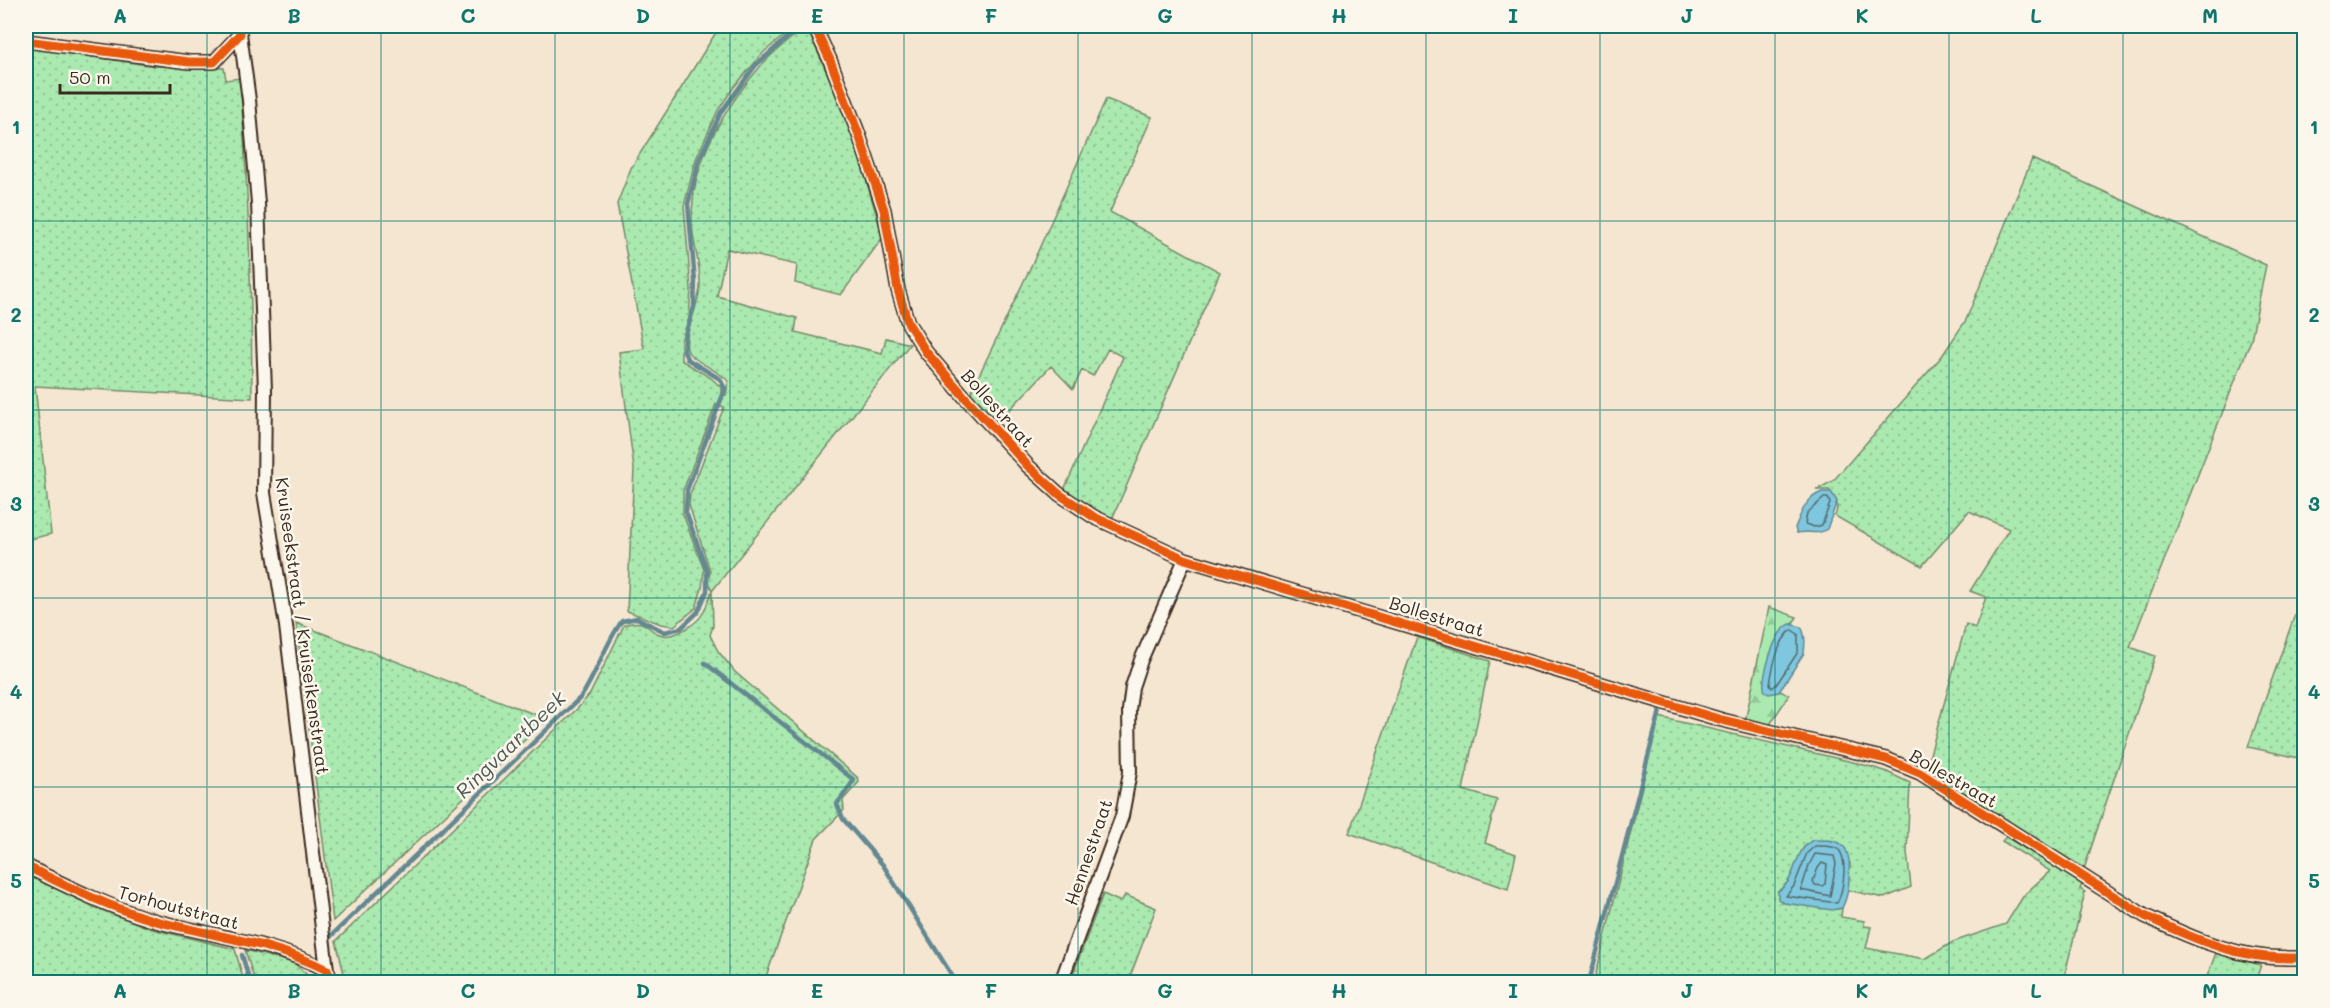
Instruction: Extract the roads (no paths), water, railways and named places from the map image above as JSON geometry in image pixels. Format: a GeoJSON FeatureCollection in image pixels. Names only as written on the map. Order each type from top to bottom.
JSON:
{"type":"FeatureCollection","features":[{"type":"Feature","properties":{"kind":"street","name":"Bollestraat"},"geometry":{"type":"LineString","coordinates":[[814,26],[830,60],[859,135],[884,210],[898,290],[908,322],[926,352],[1028,466],[1059,494],[1094,517],[1185,559],[1722,720],[1886,759],[1920,773],[2145,916],[2176,931],[2242,953],[2268,957],[2304,958]]}},
{"type":"Feature","properties":{"kind":"street"},"geometry":{"type":"LineString","coordinates":[[26,41],[189,62],[214,62],[240,30]]}},
{"type":"Feature","properties":{"kind":"street","name":"Kruiseekstraat / Kruiseikenstraat"},"geometry":{"type":"LineString","coordinates":[[240,30],[258,203],[265,390],[264,493],[286,626],[330,976]]}},
{"type":"Feature","properties":{"kind":"street","name":"Hennestraat"},"geometry":{"type":"LineString","coordinates":[[1061,982],[1122,816],[1130,772],[1129,710],[1132,687],[1141,660],[1185,559]]}},
{"type":"Feature","properties":{"kind":"street","name":"Torhoutstraat"},"geometry":{"type":"LineString","coordinates":[[26,866],[99,901],[155,920],[304,958],[330,976]]}},
{"type":"Feature","properties":{"kind":"water"},"geometry":{"type":"Polygon","coordinates":[[[1822,492],[1831,492],[1837,501],[1827,529],[1820,532],[1797,533],[1795,528],[1805,507],[1812,498],[1822,492]]]}},
{"type":"Feature","properties":{"kind":"water"},"geometry":{"type":"Polygon","coordinates":[[[1790,624],[1801,627],[1803,630],[1804,653],[1779,692],[1769,694],[1764,690],[1764,682],[1769,660],[1777,637],[1790,624]]]}},
{"type":"Feature","properties":{"kind":"water"},"geometry":{"type":"Polygon","coordinates":[[[1813,840],[1835,841],[1841,844],[1848,856],[1847,894],[1842,908],[1832,910],[1784,903],[1778,899],[1778,891],[1789,880],[1801,851],[1813,840]]]}},
{"type":"Feature","properties":{"kind":"waterway","name":"Ringvaartbeek"},"geometry":{"type":"LineString","coordinates":[[329,938],[581,697],[622,621],[637,618],[665,632],[681,628],[698,612],[707,591],[707,571],[686,512],[687,490],[725,389],[720,379],[687,359],[684,351],[685,337],[694,307],[695,281],[688,204],[699,160],[721,112],[756,65],[800,26]]}},
{"type":"Feature","properties":{"kind":"waterway"},"geometry":{"type":"LineString","coordinates":[[705,663],[854,780],[837,804],[843,819],[883,865],[956,982]]}},
{"type":"Feature","properties":{"kind":"waterway"},"geometry":{"type":"LineString","coordinates":[[1589,982],[1660,711]]}},
{"type":"Feature","properties":{"kind":"waterway"},"geometry":{"type":"LineString","coordinates":[[242,955],[250,982]]}}]}
